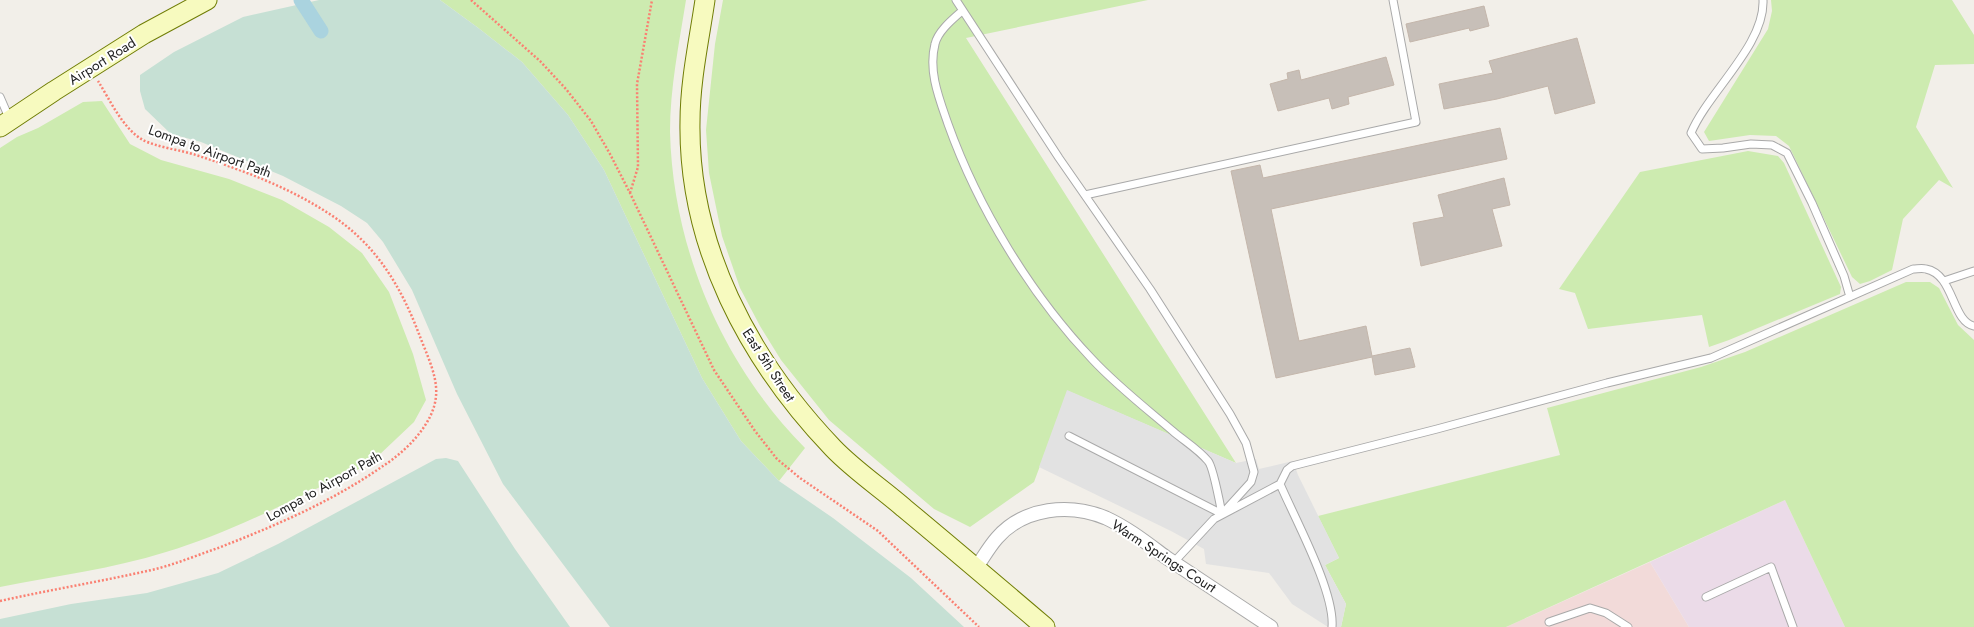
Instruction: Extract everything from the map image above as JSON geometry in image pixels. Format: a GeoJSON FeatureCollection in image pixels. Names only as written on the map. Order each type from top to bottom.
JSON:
{"type":"FeatureCollection","features":[{"type":"Feature","properties":{"kind":"main road","name":"Airport Road"},"geometry":{"type":"LineString","coordinates":[[5,124],[144,34],[207,0]]}},
{"type":"Feature","properties":{"kind":"main road","name":"East 5th Street"},"geometry":{"type":"LineString","coordinates":[[705,0],[691,88],[691,152],[693,183],[716,271],[746,332],[769,370],[797,407],[835,450],[1045,627]]}},
{"type":"Feature","properties":{"kind":"street","name":"Warm Springs Court"},"geometry":{"type":"LineString","coordinates":[[976,568],[996,538],[1029,516],[1044,511],[1060,509],[1091,513],[1106,518],[1271,627]]}},
{"type":"Feature","properties":{"kind":"lane"},"geometry":{"type":"LineString","coordinates":[[956,0],[1085,195],[1150,289],[1230,414],[1246,443],[1254,472],[1251,482],[1222,514]]}},
{"type":"Feature","properties":{"kind":"lane"},"geometry":{"type":"LineString","coordinates":[[1085,195],[1416,122],[1393,0]]}},
{"type":"Feature","properties":{"kind":"lane"},"geometry":{"type":"LineString","coordinates":[[1763,0],[1764,7],[1755,34],[1733,70],[1697,119],[1691,133],[1702,149],[1751,144],[1772,145],[1787,153],[1812,203],[1844,276],[1850,297]]}},
{"type":"Feature","properties":{"kind":"lane"},"geometry":{"type":"LineString","coordinates":[[962,11],[948,24],[935,42],[932,62],[937,95],[957,150],[976,192],[1004,242],[1048,306],[1092,360],[1210,462],[1222,514]]}},
{"type":"Feature","properties":{"kind":"lane"},"geometry":{"type":"LineString","coordinates":[[0,97],[5,124]]}},
{"type":"Feature","properties":{"kind":"lane"},"geometry":{"type":"LineString","coordinates":[[1174,562],[1214,519],[1280,484],[1287,470],[1300,463],[1438,429],[1608,383],[1710,358],[1913,268],[1926,268],[1933,271],[1944,281],[1964,319],[1969,325],[1974,326]]}},
{"type":"Feature","properties":{"kind":"lane"},"geometry":{"type":"LineString","coordinates":[[1944,281],[1974,271]]}},
{"type":"Feature","properties":{"kind":"lane"},"geometry":{"type":"LineString","coordinates":[[1069,436],[1222,514]]}},
{"type":"Feature","properties":{"kind":"lane"},"geometry":{"type":"LineString","coordinates":[[1280,484],[1328,598],[1333,619],[1332,627]]}},
{"type":"Feature","properties":{"kind":"lane"},"geometry":{"type":"LineString","coordinates":[[1706,597],[1771,567],[1793,627]]}},
{"type":"Feature","properties":{"kind":"lane"},"geometry":{"type":"LineString","coordinates":[[1549,622],[1590,608],[1606,613],[1628,627]]}},
{"type":"Feature","properties":{"kind":"path"},"geometry":{"type":"LineString","coordinates":[[471,0],[540,61],[566,89],[591,121],[630,193],[714,370],[755,431],[777,459],[800,478],[878,531],[979,627]]}},
{"type":"Feature","properties":{"kind":"path"},"geometry":{"type":"LineString","coordinates":[[630,193],[638,167],[637,84],[652,0]]}},
{"type":"Feature","properties":{"kind":"path","name":"Lompa to Airport Path"},"geometry":{"type":"LineString","coordinates":[[0,601],[147,571],[186,559],[265,530],[319,503],[385,465],[406,448],[432,414],[436,396],[434,376],[418,332],[396,284],[380,260],[360,238],[330,214],[297,194],[230,166],[186,151],[144,140],[123,120],[91,68]]}},
{"type":"Feature","properties":{"kind":"shaded area"},"geometry":{"type":"Polygon","coordinates":[[[1067,390],[1236,463],[1256,459],[1259,469],[1293,461],[1298,475],[1339,558],[1325,565],[1346,604],[1341,627],[1328,627],[1292,604],[1269,573],[1206,564],[1204,549],[1171,531],[1039,467],[1067,390]]]}},
{"type":"Feature","properties":{"kind":"shaded area"},"geometry":{"type":"Polygon","coordinates":[[[1785,500],[1845,627],[1689,627],[1650,562],[1785,500]]]}},
{"type":"Feature","properties":{"kind":"shaded area"},"geometry":{"type":"Polygon","coordinates":[[[1650,562],[1689,627],[1506,627],[1650,562]]]}},
{"type":"Feature","properties":{"kind":"green space"},"geometry":{"type":"Polygon","coordinates":[[[319,0],[440,0],[522,62],[568,115],[604,170],[702,378],[741,441],[779,481],[833,518],[911,578],[964,627],[610,627],[503,484],[457,394],[412,290],[383,242],[367,223],[341,206],[283,176],[201,142],[171,134],[145,109],[140,91],[140,75],[174,52],[243,17],[319,0]]]}},
{"type":"Feature","properties":{"kind":"green space"},"geometry":{"type":"Polygon","coordinates":[[[440,0],[686,0],[673,82],[670,116],[673,176],[681,219],[692,262],[708,303],[727,343],[750,380],[776,415],[805,448],[779,481],[741,441],[702,378],[604,170],[568,115],[522,62],[440,0]]]}},
{"type":"Feature","properties":{"kind":"green space"},"geometry":{"type":"Polygon","coordinates":[[[723,0],[1148,0],[966,38],[1236,463],[1068,391],[1034,482],[970,527],[934,509],[829,420],[781,360],[760,326],[740,288],[722,236],[709,173],[706,130],[715,44],[723,0]]]}},
{"type":"Feature","properties":{"kind":"green space"},"geometry":{"type":"Polygon","coordinates":[[[1771,0],[1952,0],[1974,35],[1974,64],[1935,65],[1916,127],[1953,188],[1939,180],[1903,219],[1892,270],[1870,281],[1860,284],[1852,277],[1789,146],[1776,136],[1750,135],[1709,141],[1704,132],[1768,29],[1772,11],[1771,0]]]}},
{"type":"Feature","properties":{"kind":"green space"},"geometry":{"type":"Polygon","coordinates":[[[102,101],[130,144],[161,160],[229,179],[282,200],[329,227],[362,253],[389,292],[413,354],[426,400],[414,422],[377,457],[363,467],[241,524],[191,544],[146,558],[104,568],[0,587],[0,148],[17,137],[38,128],[83,102],[102,101]]]}},
{"type":"Feature","properties":{"kind":"green space"},"geometry":{"type":"Polygon","coordinates":[[[1748,151],[1778,156],[1784,163],[1841,287],[1840,294],[1709,347],[1702,315],[1588,329],[1575,293],[1559,289],[1640,172],[1748,151]]]}},
{"type":"Feature","properties":{"kind":"green space"},"geometry":{"type":"Polygon","coordinates":[[[1906,282],[1930,282],[1939,288],[1958,325],[1974,340],[1974,627],[1845,627],[1785,500],[1506,627],[1341,627],[1346,604],[1325,565],[1339,558],[1318,516],[1560,455],[1547,408],[1701,367],[1745,352],[1906,282]]]}},
{"type":"Feature","properties":{"kind":"green space"},"geometry":{"type":"Polygon","coordinates":[[[446,458],[458,461],[515,549],[570,627],[0,627],[0,619],[71,604],[147,593],[218,573],[278,544],[436,459],[446,458]]]}},
{"type":"Feature","properties":{"kind":"building"},"geometry":{"type":"Polygon","coordinates":[[[1484,6],[1489,26],[1470,31],[1469,28],[1410,42],[1406,24],[1484,6]]]}},
{"type":"Feature","properties":{"kind":"building"},"geometry":{"type":"Polygon","coordinates":[[[1577,38],[1595,103],[1555,114],[1548,86],[1497,99],[1444,109],[1439,84],[1493,73],[1489,61],[1577,38]]]}},
{"type":"Feature","properties":{"kind":"building"},"geometry":{"type":"Polygon","coordinates":[[[1386,57],[1394,85],[1348,97],[1349,104],[1332,109],[1329,98],[1278,111],[1270,84],[1288,79],[1287,73],[1299,70],[1301,80],[1386,57]]]}},
{"type":"Feature","properties":{"kind":"building"},"geometry":{"type":"Polygon","coordinates":[[[1500,128],[1507,159],[1271,209],[1299,341],[1366,326],[1372,356],[1410,348],[1415,367],[1375,375],[1372,357],[1276,378],[1231,171],[1260,165],[1263,178],[1500,128]]]}},
{"type":"Feature","properties":{"kind":"building"},"geometry":{"type":"Polygon","coordinates":[[[1504,178],[1510,205],[1492,209],[1502,246],[1421,266],[1413,223],[1444,217],[1438,195],[1504,178]]]}},
{"type":"Feature","properties":{"kind":"waterway"},"geometry":{"type":"LineString","coordinates":[[301,0],[321,31]]}}]}
